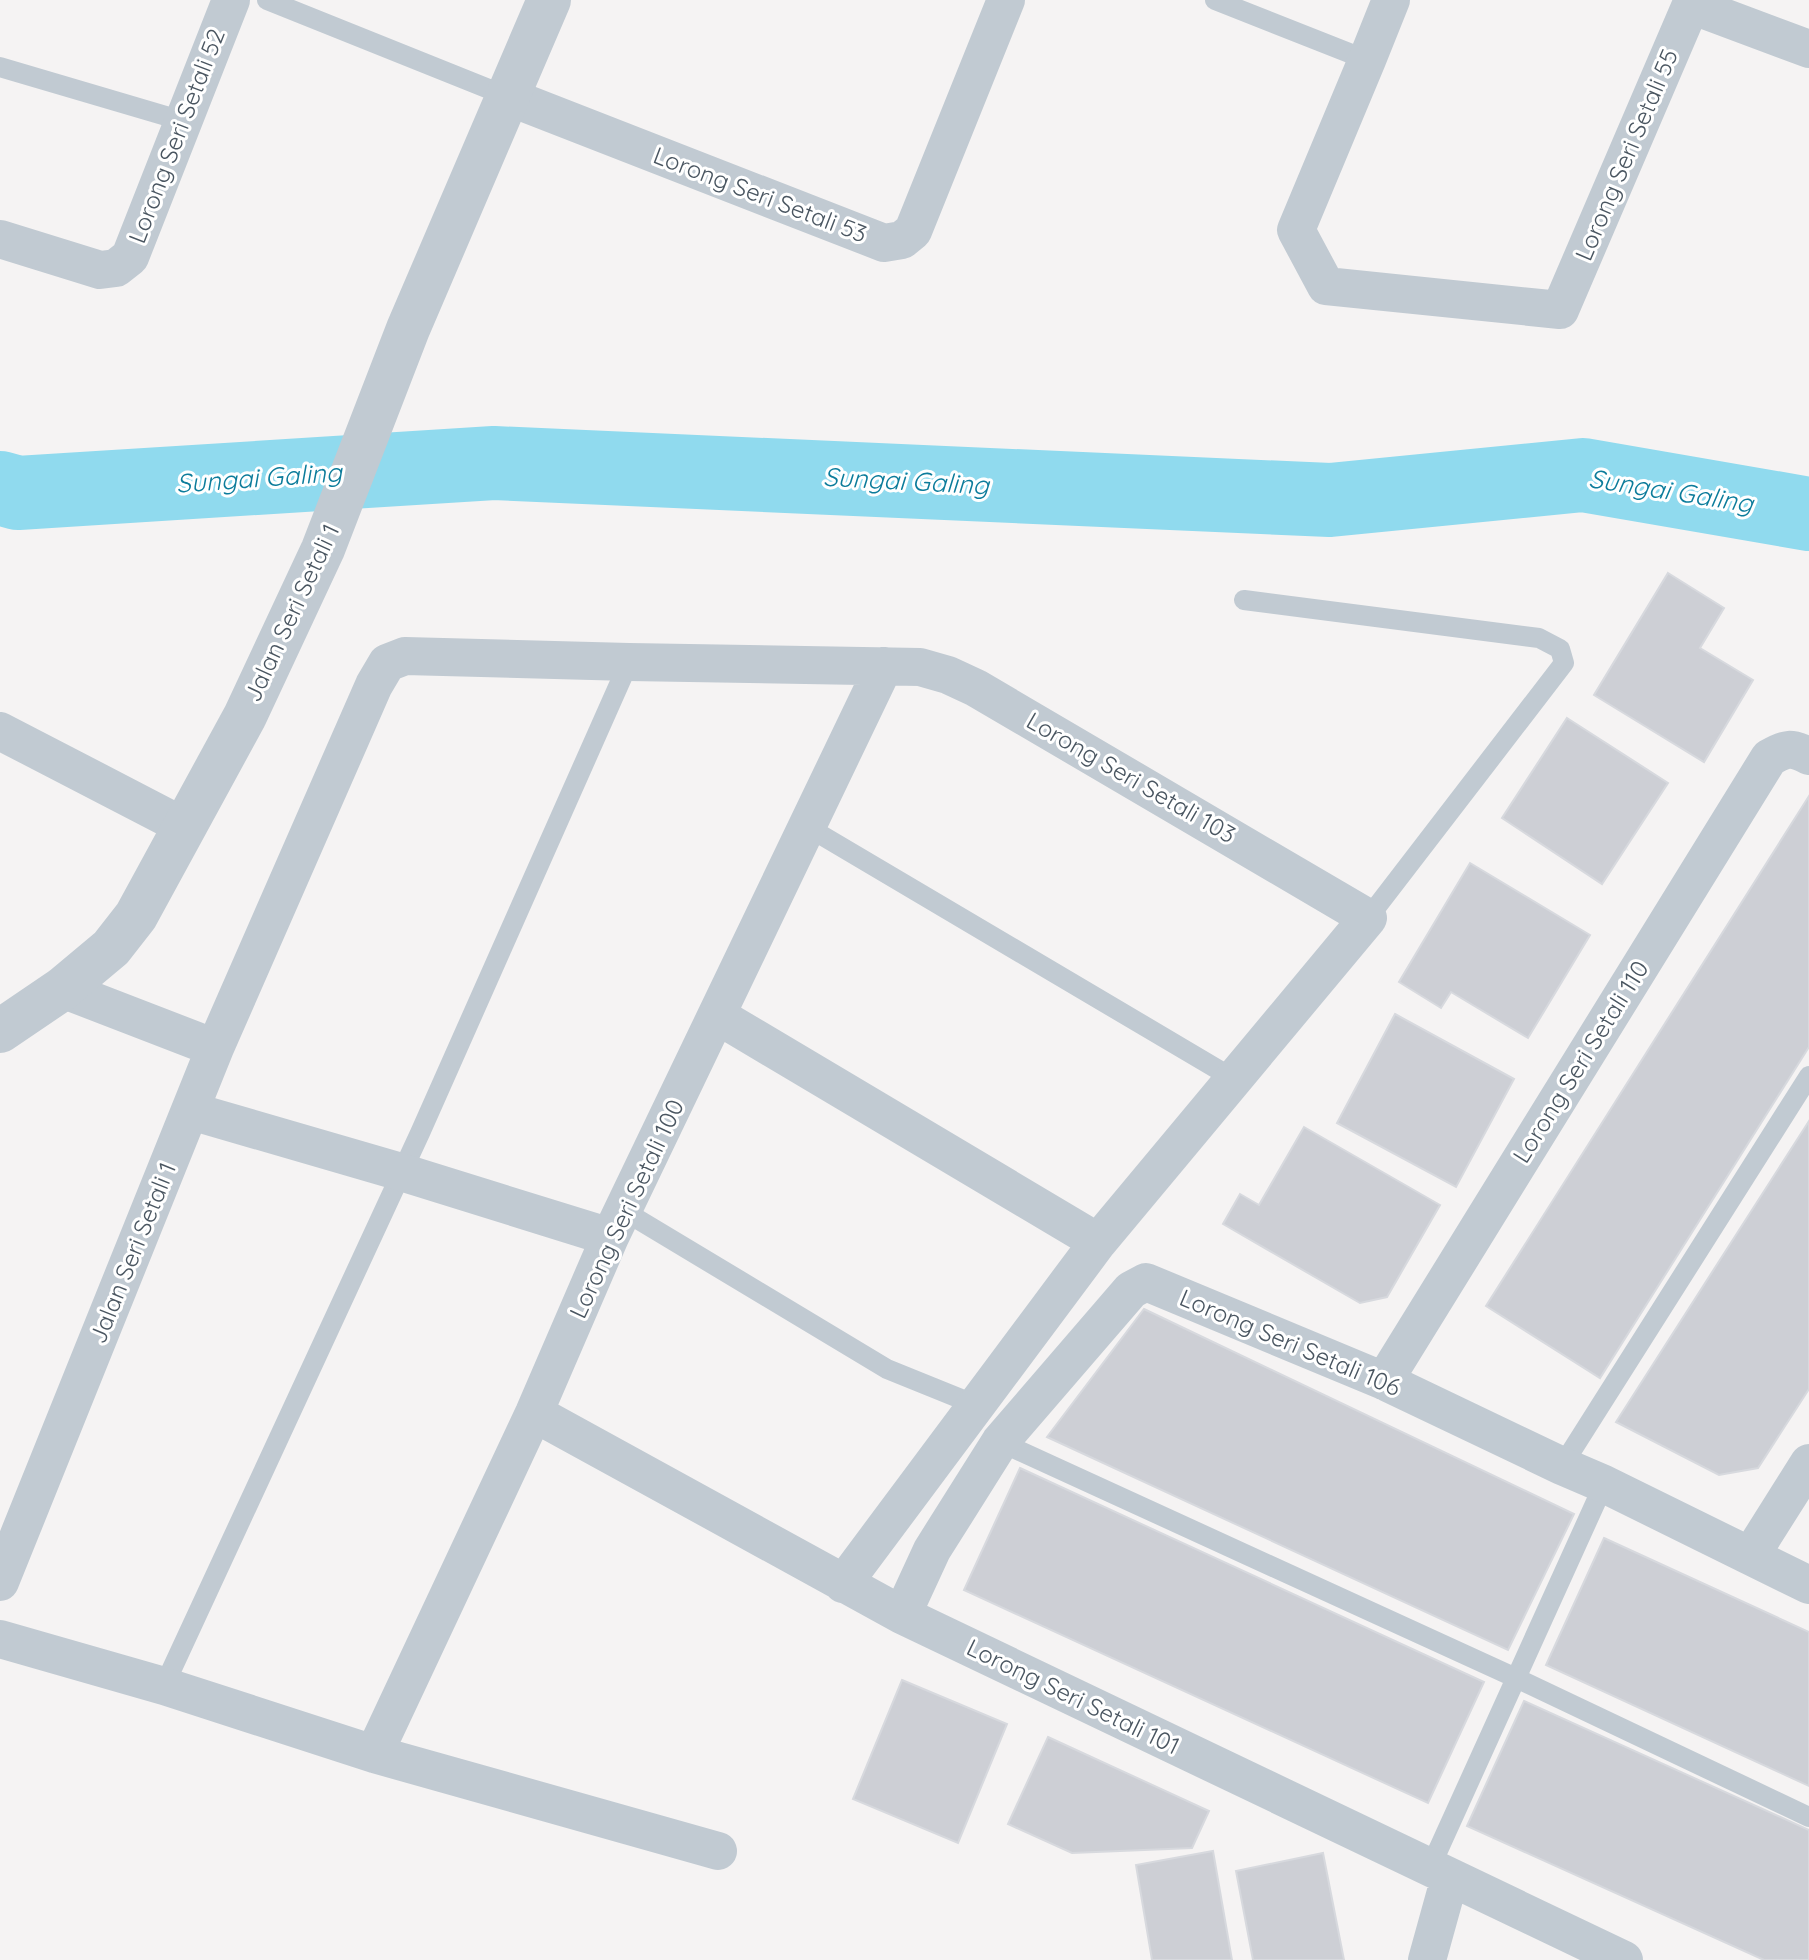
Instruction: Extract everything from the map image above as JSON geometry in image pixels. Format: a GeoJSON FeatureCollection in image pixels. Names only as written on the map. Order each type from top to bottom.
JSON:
{"type":"FeatureCollection","features":[{"type":"Feature","properties":{"kind":"street","name":"Lorong Seri Setali 52"},"geometry":{"type":"LineString","coordinates":[[0,239],[100,270],[116,268],[130,257],[231,0]]}},
{"type":"Feature","properties":{"kind":"street","name":"Jalan Seri Setali 1"},"geometry":{"type":"LineString","coordinates":[[0,1031],[62,989],[111,948],[136,916],[245,716],[323,549],[408,329],[549,0]]}},
{"type":"Feature","properties":{"kind":"street","name":"Lorong Seri Setali 53"},"geometry":{"type":"LineString","coordinates":[[509,97],[884,243],[893,242],[902,240],[913,231],[1006,0]]}},
{"type":"Feature","properties":{"kind":"street"},"geometry":{"type":"LineString","coordinates":[[1367,60],[1391,0]]}},
{"type":"Feature","properties":{"kind":"street"},"geometry":{"type":"LineString","coordinates":[[1692,3],[1809,49]]}},
{"type":"Feature","properties":{"kind":"street","name":"Lorong Seri Setali 55"},"geometry":{"type":"LineString","coordinates":[[1367,60],[1296,230],[1326,286],[1560,310],[1692,3]]}},
{"type":"Feature","properties":{"kind":"street","name":"Lorong Seri Setali 103"},"geometry":{"type":"LineString","coordinates":[[387,663],[405,656],[920,667],[976,688],[1368,918]]}},
{"type":"Feature","properties":{"kind":"street","name":"Jalan Seri Setali 1"},"geometry":{"type":"LineString","coordinates":[[0,1582],[215,1048],[374,685],[387,663]]}},
{"type":"Feature","properties":{"kind":"street","name":"Lorong Seri Setali 100"},"geometry":{"type":"LineString","coordinates":[[374,1754],[534,1413],[617,1224],[884,666]]}},
{"type":"Feature","properties":{"kind":"street"},"geometry":{"type":"LineString","coordinates":[[0,731],[185,827]]}},
{"type":"Feature","properties":{"kind":"street","name":"Lorong Seri Setali 110"},"geometry":{"type":"LineString","coordinates":[[1384,1381],[1769,758],[1797,752]]}},
{"type":"Feature","properties":{"kind":"street"},"geometry":{"type":"LineString","coordinates":[[843,1584],[1098,1242],[1368,918]]}},
{"type":"Feature","properties":{"kind":"street"},"geometry":{"type":"LineString","coordinates":[[62,989],[215,1048]]}},
{"type":"Feature","properties":{"kind":"street"},"geometry":{"type":"LineString","coordinates":[[718,1016],[1098,1242]]}},
{"type":"Feature","properties":{"kind":"street"},"geometry":{"type":"LineString","coordinates":[[191,1111],[401,1172],[617,1224]]}},
{"type":"Feature","properties":{"kind":"street","name":"Lorong Seri Setali 106"},"geometry":{"type":"LineString","coordinates":[[902,1615],[932,1550],[1000,1442],[1131,1290],[1146,1282],[1384,1381],[1809,1585]]}},
{"type":"Feature","properties":{"kind":"street","name":"Lorong Seri Setali 101"},"geometry":{"type":"LineString","coordinates":[[534,1413],[902,1615],[1623,1960]]}},
{"type":"Feature","properties":{"kind":"street"},"geometry":{"type":"LineString","coordinates":[[1751,1555],[1809,1463]]}},
{"type":"Feature","properties":{"kind":"street"},"geometry":{"type":"LineString","coordinates":[[0,1639],[164,1686],[374,1754],[718,1851]]}},
{"type":"Feature","properties":{"kind":"street"},"geometry":{"type":"LineString","coordinates":[[1427,1960],[1440,1872]]}},
{"type":"Feature","properties":{"kind":"lane"},"geometry":{"type":"LineString","coordinates":[[267,0],[509,97]]}},
{"type":"Feature","properties":{"kind":"lane"},"geometry":{"type":"LineString","coordinates":[[1215,0],[1367,60]]}},
{"type":"Feature","properties":{"kind":"lane"},"geometry":{"type":"LineString","coordinates":[[0,67],[183,121]]}},
{"type":"Feature","properties":{"kind":"lane"},"geometry":{"type":"LineString","coordinates":[[1244,600],[1539,638],[1560,649],[1564,663],[1368,918]]}},
{"type":"Feature","properties":{"kind":"lane"},"geometry":{"type":"LineString","coordinates":[[164,1686],[426,1119],[629,662]]}},
{"type":"Feature","properties":{"kind":"lane"},"geometry":{"type":"LineString","coordinates":[[806,826],[1234,1079]]}},
{"type":"Feature","properties":{"kind":"lane"},"geometry":{"type":"LineString","coordinates":[[1562,1466],[1809,1076]]}},
{"type":"Feature","properties":{"kind":"lane"},"geometry":{"type":"LineString","coordinates":[[617,1224],[887,1369],[976,1405]]}},
{"type":"Feature","properties":{"kind":"lane"},"geometry":{"type":"LineString","coordinates":[[1000,1442],[1516,1678],[1809,1817]]}},
{"type":"Feature","properties":{"kind":"lane"},"geometry":{"type":"LineString","coordinates":[[1440,1872],[1516,1678],[1604,1484]]}},
{"type":"Feature","properties":{"kind":"building"},"geometry":{"type":"Polygon","coordinates":[[[1668,573],[1724,608],[1700,648],[1753,680],[1704,762],[1594,695],[1668,573]]]}},
{"type":"Feature","properties":{"kind":"building"},"geometry":{"type":"Polygon","coordinates":[[[1567,718],[1668,783],[1602,884],[1502,818],[1567,718]]]}},
{"type":"Feature","properties":{"kind":"building"},"geometry":{"type":"Polygon","coordinates":[[[1809,796],[1809,1047],[1600,1378],[1486,1306],[1809,796]]]}},
{"type":"Feature","properties":{"kind":"building"},"geometry":{"type":"Polygon","coordinates":[[[1470,863],[1590,935],[1528,1038],[1451,992],[1441,1008],[1399,982],[1470,863]]]}},
{"type":"Feature","properties":{"kind":"building"},"geometry":{"type":"Polygon","coordinates":[[[1395,1014],[1514,1079],[1456,1187],[1337,1123],[1395,1014]]]}},
{"type":"Feature","properties":{"kind":"building"},"geometry":{"type":"Polygon","coordinates":[[[1809,1121],[1809,1389],[1758,1468],[1719,1475],[1616,1422],[1809,1121]]]}},
{"type":"Feature","properties":{"kind":"building"},"geometry":{"type":"Polygon","coordinates":[[[1304,1127],[1440,1205],[1387,1297],[1360,1303],[1223,1224],[1240,1194],[1259,1205],[1304,1127]]]}},
{"type":"Feature","properties":{"kind":"building"},"geometry":{"type":"Polygon","coordinates":[[[1144,1309],[1574,1514],[1508,1650],[1047,1437],[1144,1309]]]}},
{"type":"Feature","properties":{"kind":"building"},"geometry":{"type":"Polygon","coordinates":[[[1020,1468],[1484,1682],[1428,1803],[964,1590],[1020,1468]]]}},
{"type":"Feature","properties":{"kind":"building"},"geometry":{"type":"Polygon","coordinates":[[[1604,1538],[1809,1632],[1809,1786],[1546,1665],[1604,1538]]]}},
{"type":"Feature","properties":{"kind":"building"},"geometry":{"type":"Polygon","coordinates":[[[902,1680],[1007,1724],[958,1843],[853,1799],[902,1680]]]}},
{"type":"Feature","properties":{"kind":"building"},"geometry":{"type":"Polygon","coordinates":[[[1524,1701],[1809,1830],[1809,1960],[1764,1960],[1467,1826],[1524,1701]]]}},
{"type":"Feature","properties":{"kind":"building"},"geometry":{"type":"Polygon","coordinates":[[[1048,1737],[1209,1811],[1192,1848],[1072,1853],[1008,1824],[1048,1737]]]}},
{"type":"Feature","properties":{"kind":"building"},"geometry":{"type":"Polygon","coordinates":[[[1213,1851],[1232,1960],[1152,1960],[1136,1865],[1213,1851]]]}},
{"type":"Feature","properties":{"kind":"building"},"geometry":{"type":"Polygon","coordinates":[[[1323,1853],[1344,1960],[1253,1960],[1236,1871],[1323,1853]]]}},
{"type":"Feature","properties":{"kind":"waterway","name":"Sungai Galing"},"geometry":{"type":"LineString","coordinates":[[0,488],[18,493],[494,463],[1330,500],[1583,475],[1809,514]]}}]}
